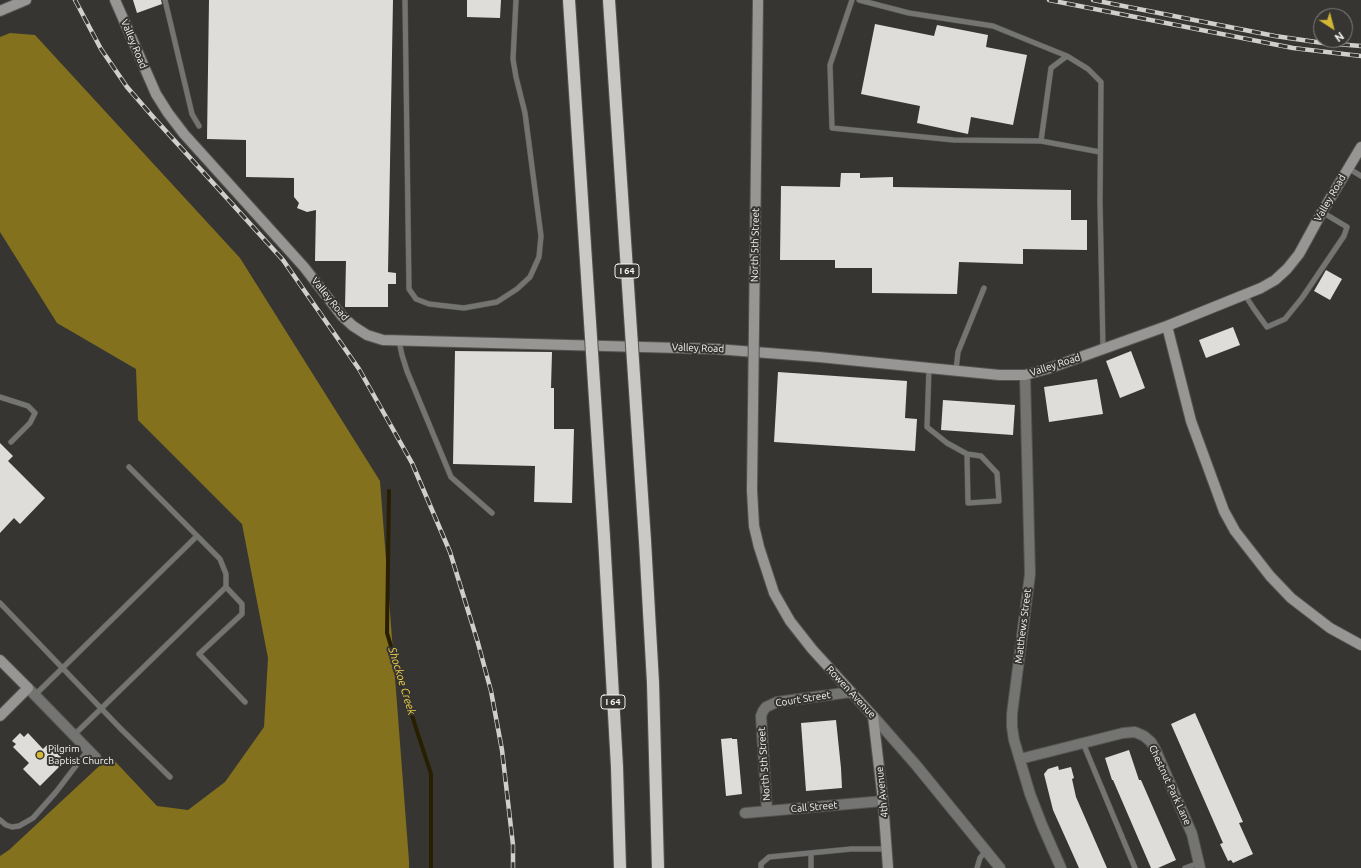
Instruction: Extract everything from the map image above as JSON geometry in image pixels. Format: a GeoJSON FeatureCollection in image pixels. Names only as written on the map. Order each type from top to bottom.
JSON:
{"type":"FeatureCollection","features":[{"type":"Feature","properties":{"kind":"highway","name":"I 64"},"geometry":{"type":"LineString","coordinates":[[569,0],[604,537],[617,767],[620,868]]}},
{"type":"Feature","properties":{"kind":"highway","name":"I 64"},"geometry":{"type":"LineString","coordinates":[[609,0],[646,541],[653,683],[658,868]]}},
{"type":"Feature","properties":{"kind":"street"},"geometry":{"type":"LineString","coordinates":[[0,11],[26,0]]}},
{"type":"Feature","properties":{"kind":"street","name":"Valley Road"},"geometry":{"type":"LineString","coordinates":[[115,0],[156,94],[184,134],[304,267],[342,316],[366,335],[383,340],[716,349],[819,357],[999,375],[1025,375],[1050,368],[1167,326],[1245,295],[1275,280],[1287,269],[1299,254],[1361,147]]}},
{"type":"Feature","properties":{"kind":"street","name":"North 5th Street"},"geometry":{"type":"LineString","coordinates":[[752,490],[758,0]]}},
{"type":"Feature","properties":{"kind":"street"},"geometry":{"type":"LineString","coordinates":[[1167,326],[1191,420],[1224,511],[1235,531],[1270,576],[1291,598],[1330,628],[1361,645]]}},
{"type":"Feature","properties":{"kind":"street","name":"Matthews Street"},"geometry":{"type":"LineString","coordinates":[[1025,375],[1030,574],[1012,714],[1012,727],[1014,740],[1030,794],[1061,868]]}},
{"type":"Feature","properties":{"kind":"street","name":"Rowen Avenue"},"geometry":{"type":"LineString","coordinates":[[752,490],[754,526],[759,547],[774,593],[790,621],[812,649],[916,765],[1000,868]]}},
{"type":"Feature","properties":{"kind":"street"},"geometry":{"type":"LineString","coordinates":[[0,660],[96,758]]}},
{"type":"Feature","properties":{"kind":"street"},"geometry":{"type":"LineString","coordinates":[[0,716],[31,692]]}},
{"type":"Feature","properties":{"kind":"street","name":"Court Street"},"geometry":{"type":"LineString","coordinates":[[760,716],[766,707],[777,702],[851,692]]}},
{"type":"Feature","properties":{"kind":"street","name":"North 5th Street"},"geometry":{"type":"LineString","coordinates":[[760,716],[767,811]]}},
{"type":"Feature","properties":{"kind":"street","name":"4th Avenue"},"geometry":{"type":"LineString","coordinates":[[873,716],[883,801],[888,868]]}},
{"type":"Feature","properties":{"kind":"street","name":"Chestnut Park Lane"},"geometry":{"type":"LineString","coordinates":[[1020,759],[1129,732],[1140,734],[1147,739],[1156,751],[1192,834],[1200,865]]}},
{"type":"Feature","properties":{"kind":"street","name":"Call Street"},"geometry":{"type":"LineString","coordinates":[[745,813],[883,801]]}},
{"type":"Feature","properties":{"kind":"lane"},"geometry":{"type":"LineString","coordinates":[[165,0],[192,114],[200,126]]}},
{"type":"Feature","properties":{"kind":"lane"},"geometry":{"type":"LineString","coordinates":[[405,0],[409,289],[416,299],[429,304],[464,308],[497,302],[518,289],[530,277],[539,257],[541,236],[525,113],[512,59],[516,0]]}},
{"type":"Feature","properties":{"kind":"lane"},"geometry":{"type":"LineString","coordinates":[[852,0],[830,65],[832,128],[954,140],[1041,141],[1100,152]]}},
{"type":"Feature","properties":{"kind":"lane"},"geometry":{"type":"LineString","coordinates":[[859,0],[909,13],[993,26],[1066,56],[1088,69],[1101,82],[1100,152],[1103,349]]}},
{"type":"Feature","properties":{"kind":"lane"},"geometry":{"type":"LineString","coordinates":[[1041,141],[1051,68],[1066,56]]}},
{"type":"Feature","properties":{"kind":"lane"},"geometry":{"type":"LineString","coordinates":[[1348,168],[1361,176]]}},
{"type":"Feature","properties":{"kind":"lane"},"geometry":{"type":"LineString","coordinates":[[1245,295],[1267,327],[1285,319],[1302,298],[1344,236],[1347,227],[1322,212]]}},
{"type":"Feature","properties":{"kind":"lane"},"geometry":{"type":"LineString","coordinates":[[956,370],[958,352],[984,288]]}},
{"type":"Feature","properties":{"kind":"lane"},"geometry":{"type":"LineString","coordinates":[[399,341],[407,370],[451,477],[492,513]]}},
{"type":"Feature","properties":{"kind":"lane"},"geometry":{"type":"LineString","coordinates":[[929,368],[927,427],[947,443],[967,454],[981,456],[997,473],[999,501],[968,503],[967,454]]}},
{"type":"Feature","properties":{"kind":"lane"},"geometry":{"type":"LineString","coordinates":[[0,397],[28,406],[35,413],[30,423],[11,442]]}},
{"type":"Feature","properties":{"kind":"lane"},"geometry":{"type":"LineString","coordinates":[[129,467],[220,559],[226,574],[226,587],[242,604],[242,614],[199,654],[246,702]]}},
{"type":"Feature","properties":{"kind":"lane"},"geometry":{"type":"LineString","coordinates":[[31,692],[63,668],[197,536]]}},
{"type":"Feature","properties":{"kind":"lane"},"geometry":{"type":"LineString","coordinates":[[74,735],[226,587]]}},
{"type":"Feature","properties":{"kind":"lane"},"geometry":{"type":"LineString","coordinates":[[0,603],[170,777]]}},
{"type":"Feature","properties":{"kind":"lane"},"geometry":{"type":"LineString","coordinates":[[1083,743],[1135,868]]}},
{"type":"Feature","properties":{"kind":"lane"},"geometry":{"type":"LineString","coordinates":[[0,820],[6,825],[12,827],[19,826],[33,818],[56,792],[88,750]]}},
{"type":"Feature","properties":{"kind":"lane"},"geometry":{"type":"LineString","coordinates":[[761,868],[761,864],[769,857],[851,849],[887,849]]}},
{"type":"Feature","properties":{"kind":"lane"},"geometry":{"type":"LineString","coordinates":[[977,868],[980,858],[986,850]]}},
{"type":"Feature","properties":{"kind":"lane"},"geometry":{"type":"LineString","coordinates":[[811,854],[811,868]]}},
{"type":"Feature","properties":{"kind":"lane"},"geometry":{"type":"LineString","coordinates":[[1185,868],[1200,865]]}},
{"type":"Feature","properties":{"kind":"shaded area"},"geometry":{"type":"Polygon","coordinates":[[[10,33],[35,35],[240,258],[380,481],[409,868],[0,868],[0,856],[9,850],[110,756],[157,806],[188,810],[225,782],[264,727],[268,658],[242,524],[138,420],[136,369],[57,323],[0,232],[0,37],[10,33]]]}},
{"type":"Feature","properties":{"kind":"building"},"geometry":{"type":"Polygon","coordinates":[[[133,0],[161,0],[162,4],[137,13],[133,0]]]}},
{"type":"Feature","properties":{"kind":"building"},"geometry":{"type":"Polygon","coordinates":[[[209,0],[393,0],[388,272],[396,273],[396,284],[388,284],[388,307],[345,307],[346,261],[315,261],[316,210],[307,212],[297,208],[299,203],[294,197],[294,178],[246,177],[246,140],[207,139],[209,0]]]}},
{"type":"Feature","properties":{"kind":"building"},"geometry":{"type":"Polygon","coordinates":[[[467,0],[501,0],[500,18],[467,17],[467,0]]]}},
{"type":"Feature","properties":{"kind":"building"},"geometry":{"type":"Polygon","coordinates":[[[875,24],[934,36],[937,25],[988,35],[986,47],[1027,55],[1013,125],[971,117],[968,134],[917,123],[920,106],[861,94],[875,24]]]}},
{"type":"Feature","properties":{"kind":"building"},"geometry":{"type":"Polygon","coordinates":[[[841,173],[860,173],[860,178],[893,177],[893,187],[1071,190],[1071,220],[1087,220],[1087,250],[1023,249],[1023,264],[959,262],[957,294],[872,293],[872,268],[835,268],[835,260],[780,260],[781,186],[840,187],[841,173]]]}},
{"type":"Feature","properties":{"kind":"building"},"geometry":{"type":"Polygon","coordinates":[[[1326,270],[1342,279],[1330,300],[1314,291],[1326,270]]]}},
{"type":"Feature","properties":{"kind":"building"},"geometry":{"type":"Polygon","coordinates":[[[1233,327],[1240,345],[1206,358],[1199,340],[1233,327]]]}},
{"type":"Feature","properties":{"kind":"building"},"geometry":{"type":"Polygon","coordinates":[[[455,351],[552,352],[551,388],[554,388],[554,429],[574,429],[572,503],[534,502],[535,466],[453,464],[455,351]]]}},
{"type":"Feature","properties":{"kind":"building"},"geometry":{"type":"Polygon","coordinates":[[[1131,351],[1145,388],[1120,398],[1106,361],[1131,351]]]}},
{"type":"Feature","properties":{"kind":"building"},"geometry":{"type":"Polygon","coordinates":[[[778,372],[907,381],[905,418],[917,419],[915,451],[774,442],[778,372]]]}},
{"type":"Feature","properties":{"kind":"building"},"geometry":{"type":"Polygon","coordinates":[[[1097,379],[1103,414],[1049,422],[1044,387],[1097,379]]]}},
{"type":"Feature","properties":{"kind":"building"},"geometry":{"type":"Polygon","coordinates":[[[943,400],[1015,405],[1013,435],[941,430],[943,400]]]}},
{"type":"Feature","properties":{"kind":"building"},"geometry":{"type":"Polygon","coordinates":[[[0,443],[13,456],[8,461],[45,498],[20,524],[14,518],[0,533],[0,443]]]}},
{"type":"Feature","properties":{"kind":"building"},"geometry":{"type":"Polygon","coordinates":[[[1195,713],[1243,822],[1239,823],[1253,854],[1233,863],[1231,860],[1228,861],[1220,844],[1223,843],[1171,724],[1195,713]]]}},
{"type":"Feature","properties":{"kind":"building"},"geometry":{"type":"Polygon","coordinates":[[[836,720],[842,788],[806,791],[801,723],[836,720]]]}},
{"type":"Feature","properties":{"kind":"building","name":"Pilgrim Baptist Church"},"geometry":{"type":"Polygon","coordinates":[[[20,733],[24,737],[28,733],[43,749],[48,744],[65,761],[40,786],[23,769],[29,763],[13,747],[16,744],[12,741],[20,733]]]}},
{"type":"Feature","properties":{"kind":"building"},"geometry":{"type":"Polygon","coordinates":[[[721,739],[737,739],[742,794],[726,796],[721,739]]]}},
{"type":"Feature","properties":{"kind":"building"},"geometry":{"type":"Polygon","coordinates":[[[1129,750],[1139,780],[1141,780],[1176,860],[1158,868],[1151,868],[1112,780],[1105,758],[1129,750]]]}},
{"type":"Feature","properties":{"kind":"building"},"geometry":{"type":"Polygon","coordinates":[[[1058,766],[1059,770],[1071,767],[1076,797],[1107,868],[1079,868],[1053,810],[1044,774],[1048,769],[1058,766]]]}},
{"type":"Feature","properties":{"kind":"waterway","name":"Shockoe Creek"},"geometry":{"type":"LineString","coordinates":[[389,491],[387,633],[431,774],[431,868]]}},
{"type":"Feature","properties":{"kind":"railway"},"geometry":{"type":"LineString","coordinates":[[75,0],[101,49],[127,87],[283,260],[359,369],[412,463],[450,552],[491,691],[502,750],[513,845],[513,868]]}},
{"type":"Feature","properties":{"kind":"railway"},"geometry":{"type":"LineString","coordinates":[[1049,0],[1293,48],[1361,56]]}},
{"type":"Feature","properties":{"kind":"railway"},"geometry":{"type":"LineString","coordinates":[[1093,0],[1275,36],[1323,43],[1361,46]]}},
{"type":"Feature","properties":{"kind":"place","name":"Pilgrim Baptist Church"},"geometry":{"type":"Point","coordinates":[40,755]}}]}
